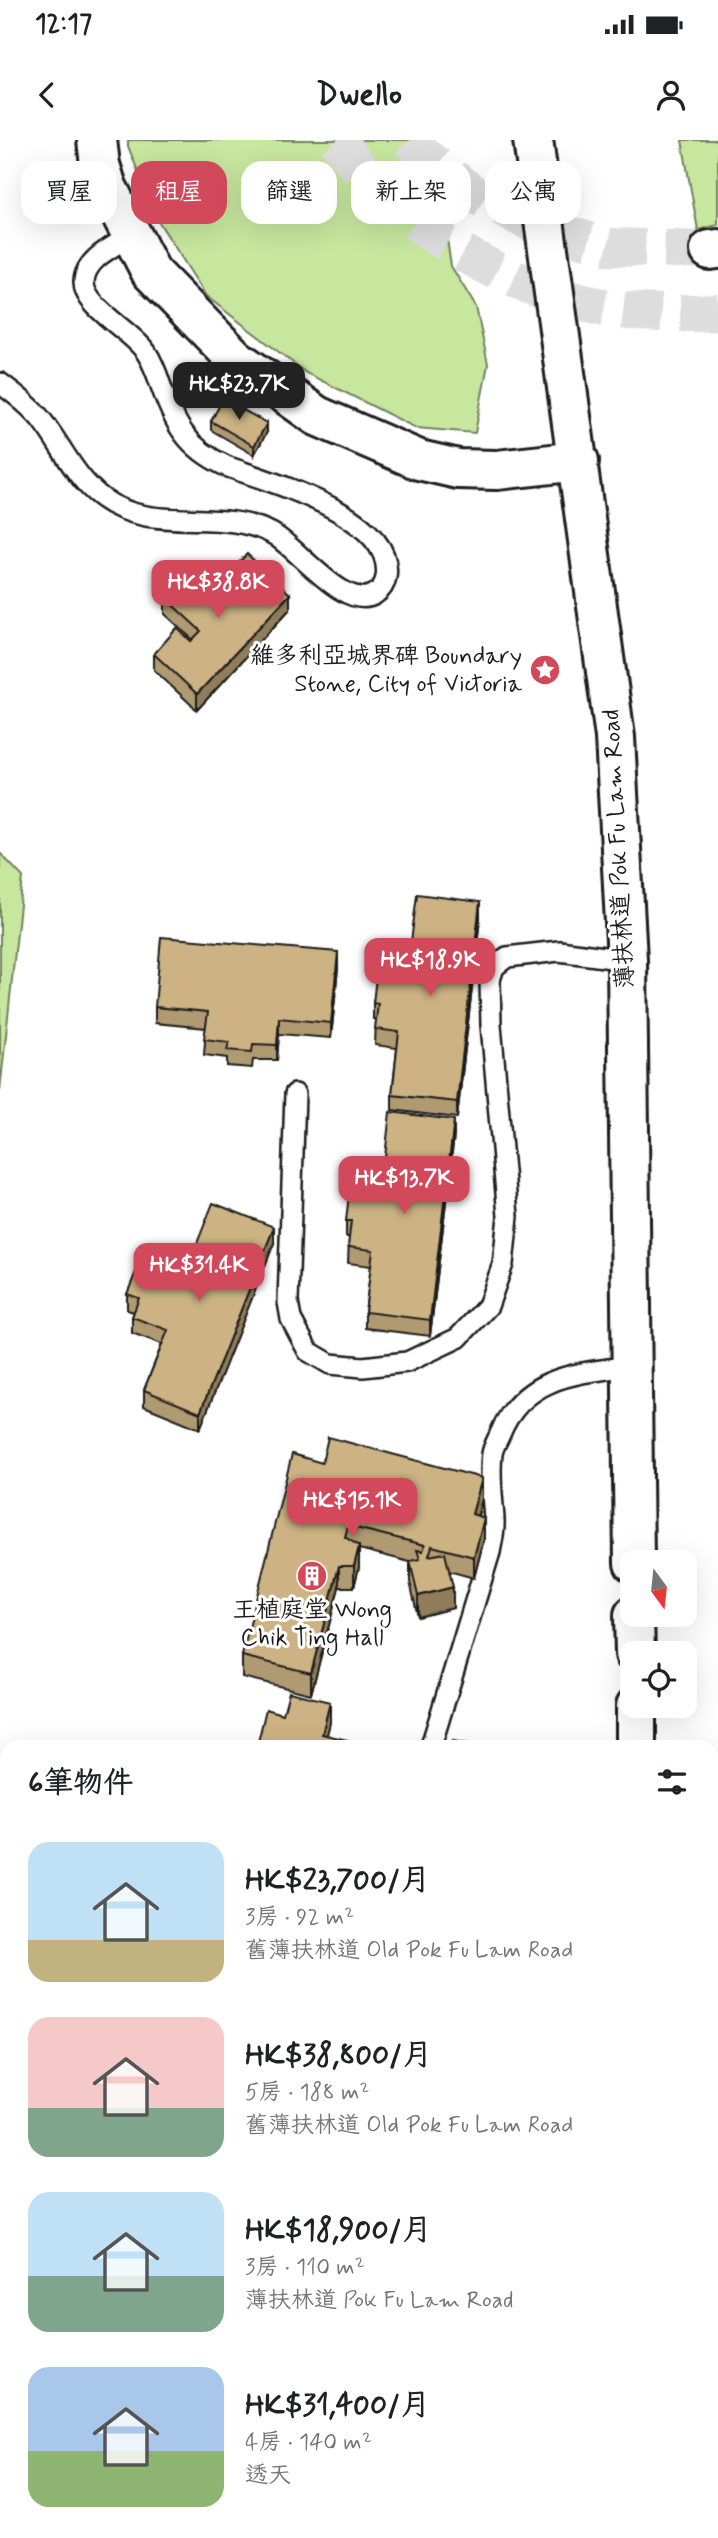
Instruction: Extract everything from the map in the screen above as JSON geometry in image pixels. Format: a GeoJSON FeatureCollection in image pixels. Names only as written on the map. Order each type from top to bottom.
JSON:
{"type":"FeatureCollection","features":[{"type":"Feature","properties":{"kind":"main road"},"geometry":{"type":"LineString","coordinates":[[97,140],[100,165],[107,187],[151,272],[236,359],[317,416],[419,460],[458,469],[497,470],[579,461]]}},
{"type":"Feature","properties":{"kind":"main road","name":"薄扶林道 Pok Fu Lam Road"},"geometry":{"type":"LineString","coordinates":[[533,140],[615,737],[627,960],[634,1550]]}},
{"type":"Feature","properties":{"kind":"main road"},"geometry":{"type":"LineString","coordinates":[[636,1718],[636,1740]]}},
{"type":"Feature","properties":{"kind":"lane"},"geometry":{"type":"LineString","coordinates":[[0,383],[20,397],[40,419],[89,486],[117,507],[146,517],[232,521],[254,525],[274,534],[296,550],[344,593],[359,598],[370,597],[380,590],[386,580],[387,566],[379,546],[366,530],[333,508],[226,466],[209,458],[192,445],[179,428],[146,352],[134,337],[91,303],[84,282],[88,270],[97,258],[132,235]]}},
{"type":"Feature","properties":{"kind":"lane"},"geometry":{"type":"LineString","coordinates":[[295,1094],[288,1301],[291,1319],[308,1351],[330,1364],[363,1367],[407,1362],[458,1338],[488,1306],[503,1264],[508,1216],[491,1025],[490,979],[494,967],[506,957],[559,951],[627,960]]}},
{"type":"Feature","properties":{"kind":"lane"},"geometry":{"type":"LineString","coordinates":[[433,1740],[490,1552],[495,1523],[491,1481],[492,1452],[505,1422],[523,1397],[556,1379],[631,1366]]}},
{"type":"Feature","properties":{"kind":"green space"},"geometry":{"type":"Polygon","coordinates":[[[128,140],[432,140],[435,161],[351,161],[351,224],[445,224],[451,266],[476,307],[488,364],[475,433],[416,428],[306,373],[206,296],[160,224],[227,224],[227,161],[134,161],[128,140]]]}},
{"type":"Feature","properties":{"kind":"green space"},"geometry":{"type":"Polygon","coordinates":[[[682,140],[718,140],[718,225],[698,230],[682,140]]]}},
{"type":"Feature","properties":{"kind":"green space"},"geometry":{"type":"Polygon","coordinates":[[[0,853],[23,877],[0,1091],[0,853]]]}},
{"type":"Feature","properties":{"kind":"building"},"geometry":{"type":"Polygon","coordinates":[[[223,399],[267,423],[254,446],[211,421],[223,399]]]}},
{"type":"Feature","properties":{"kind":"building"},"geometry":{"type":"Polygon","coordinates":[[[247,554],[290,594],[197,694],[154,654],[177,628],[191,641],[201,631],[165,598],[197,565],[230,596],[236,589],[224,578],[247,554]]]}},
{"type":"Feature","properties":{"kind":"building"},"geometry":{"type":"Polygon","coordinates":[[[417,894],[480,902],[457,1102],[392,1095],[399,1032],[375,1029],[378,1004],[373,1003],[376,977],[380,978],[383,954],[409,958],[417,894]]]}},
{"type":"Feature","properties":{"kind":"building"},"geometry":{"type":"Polygon","coordinates":[[[161,937],[338,952],[331,1023],[279,1018],[277,1045],[253,1044],[252,1052],[227,1050],[229,1042],[204,1039],[208,1012],[155,1007],[161,937]]]}},
{"type":"Feature","properties":{"kind":"building"},"geometry":{"type":"Polygon","coordinates":[[[390,1112],[454,1120],[430,1320],[365,1312],[373,1250],[348,1247],[351,1221],[346,1221],[349,1195],[353,1195],[356,1172],[383,1175],[390,1112]]]}},
{"type":"Feature","properties":{"kind":"building"},"geometry":{"type":"Polygon","coordinates":[[[213,1203],[274,1227],[200,1413],[144,1390],[168,1330],[132,1317],[139,1298],[127,1294],[138,1267],[153,1273],[162,1251],[190,1261],[213,1203]]]}},
{"type":"Feature","properties":{"kind":"building","name":"王植庭堂 Wong Chik Ting Hall"},"geometry":{"type":"Polygon","coordinates":[[[328,1437],[482,1478],[472,1514],[484,1518],[474,1557],[432,1546],[429,1556],[445,1553],[453,1587],[418,1596],[410,1561],[420,1559],[417,1550],[423,1551],[425,1545],[348,1526],[345,1537],[359,1546],[354,1566],[339,1566],[311,1673],[242,1656],[292,1454],[322,1463],[328,1437]]]}},
{"type":"Feature","properties":{"kind":"building"},"geometry":{"type":"Polygon","coordinates":[[[289,1692],[330,1702],[322,1734],[347,1740],[258,1740],[266,1709],[283,1714],[289,1692]]]}},
{"type":"Feature","properties":{"kind":"tunnel"},"geometry":{"type":"LineString","coordinates":[[337,140],[375,186],[401,211],[470,257],[522,282],[549,293],[601,307],[660,313],[718,312]]}},
{"type":"Feature","properties":{"kind":"tunnel"},"geometry":{"type":"LineString","coordinates":[[410,140],[424,156],[475,195],[538,226],[610,247],[710,250]]}},
{"type":"Feature","properties":{"kind":"place","name":"維多利亞城界碑 Boundary Stone, City of Victoria"},"geometry":{"type":"Point","coordinates":[545,670]}},
{"type":"Feature","properties":{"kind":"place","name":"王植庭堂 Wong Chik Ting Hall"},"geometry":{"type":"Point","coordinates":[312,1576]}}]}
